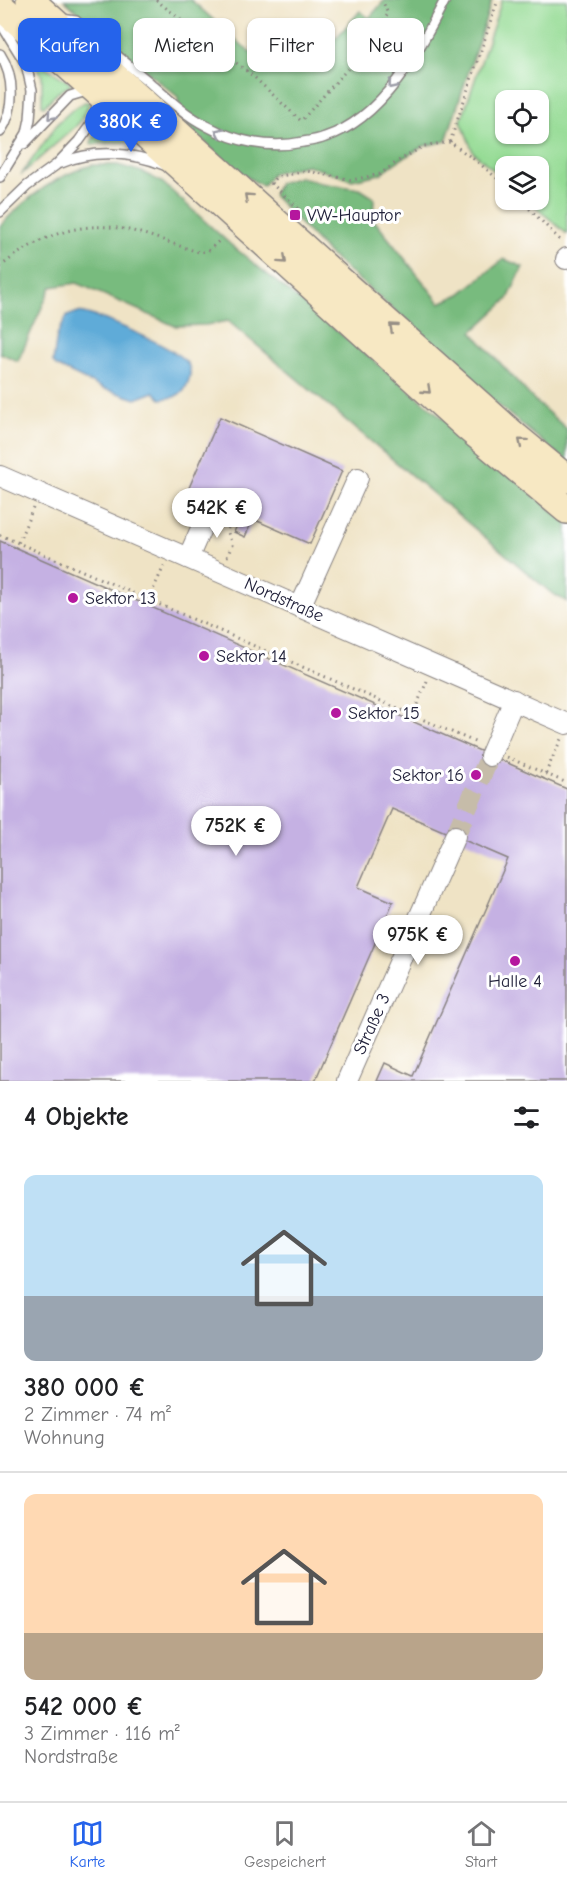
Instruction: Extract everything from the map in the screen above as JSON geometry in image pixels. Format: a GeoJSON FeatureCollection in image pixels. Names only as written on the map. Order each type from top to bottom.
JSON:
{"type":"FeatureCollection","features":[{"type":"Feature","properties":{"kind":"main road"},"geometry":{"type":"LineString","coordinates":[[0,6],[103,91],[192,179],[466,426],[567,510]]}},
{"type":"Feature","properties":{"kind":"main road"},"geometry":{"type":"LineString","coordinates":[[110,72],[516,437],[567,479]]}},
{"type":"Feature","properties":{"kind":"street","name":"Nordstraße"},"geometry":{"type":"LineString","coordinates":[[0,476],[514,700],[565,729]]}},
{"type":"Feature","properties":{"kind":"street"},"geometry":{"type":"LineString","coordinates":[[300,607],[358,478]]}},
{"type":"Feature","properties":{"kind":"street"},"geometry":{"type":"LineString","coordinates":[[179,554],[212,506]]}},
{"type":"Feature","properties":{"kind":"street"},"geometry":{"type":"LineString","coordinates":[[491,753],[514,700]]}},
{"type":"Feature","properties":{"kind":"street","name":"Straße 3"},"geometry":{"type":"LineString","coordinates":[[347,1081],[455,836]]}},
{"type":"Feature","properties":{"kind":"lane"},"geometry":{"type":"LineString","coordinates":[[40,9],[76,21],[181,109],[206,126],[227,136],[249,142],[287,145],[326,137],[348,126],[368,112],[392,87],[412,60],[445,0]]}},
{"type":"Feature","properties":{"kind":"lane"},"geometry":{"type":"LineString","coordinates":[[0,22],[26,64],[32,90],[27,134],[0,177]]}},
{"type":"Feature","properties":{"kind":"lane"},"geometry":{"type":"LineString","coordinates":[[0,54],[12,90],[6,123],[0,132]]}},
{"type":"Feature","properties":{"kind":"lane"},"geometry":{"type":"LineString","coordinates":[[0,201],[27,186],[56,165],[79,141],[92,123],[103,91],[98,72]]}},
{"type":"Feature","properties":{"kind":"lane"},"geometry":{"type":"LineString","coordinates":[[0,162],[16,152],[70,96],[83,92],[103,91],[128,93],[140,99]]}},
{"type":"Feature","properties":{"kind":"lane"},"geometry":{"type":"LineString","coordinates":[[56,165],[92,154],[138,156],[162,164],[192,179]]}},
{"type":"Feature","properties":{"kind":"lane"},"geometry":{"type":"LineString","coordinates":[[0,212],[27,186]]}},
{"type":"Feature","properties":{"kind":"path"},"geometry":{"type":"LineString","coordinates":[[156,0],[246,70],[301,121],[351,65],[388,14],[383,2]]}},
{"type":"Feature","properties":{"kind":"path"},"geometry":{"type":"LineString","coordinates":[[450,142],[498,0]]}},
{"type":"Feature","properties":{"kind":"path"},"geometry":{"type":"LineString","coordinates":[[296,210],[298,208],[271,183],[276,177],[307,171],[352,180],[380,174],[424,146],[450,142],[495,177]]}},
{"type":"Feature","properties":{"kind":"path"},"geometry":{"type":"LineString","coordinates":[[529,210],[567,255]]}},
{"type":"Feature","properties":{"kind":"path"},"geometry":{"type":"LineString","coordinates":[[0,267],[19,251],[61,231],[95,227],[123,229],[199,252],[208,251],[221,239]]}},
{"type":"Feature","properties":{"kind":"path"},"geometry":{"type":"LineString","coordinates":[[16,548],[40,493]]}},
{"type":"Feature","properties":{"kind":"path"},"geometry":{"type":"LineString","coordinates":[[220,572],[231,545],[227,530],[231,522],[242,514]]}},
{"type":"Feature","properties":{"kind":"path"},"geometry":{"type":"LineString","coordinates":[[0,535],[412,715],[491,753],[567,783]]}},
{"type":"Feature","properties":{"kind":"path"},"geometry":{"type":"LineString","coordinates":[[146,605],[179,554]]}},
{"type":"Feature","properties":{"kind":"path"},"geometry":{"type":"LineString","coordinates":[[280,664],[283,658]]}},
{"type":"Feature","properties":{"kind":"path"},"geometry":{"type":"LineString","coordinates":[[410,721],[434,665]]}},
{"type":"Feature","properties":{"kind":"path"},"geometry":{"type":"LineString","coordinates":[[543,779],[565,729]]}},
{"type":"Feature","properties":{"kind":"green space"},"geometry":{"type":"Polygon","coordinates":[[[64,0],[191,0],[211,18],[133,18],[133,60],[121,50],[121,18],[85,18],[64,0]]]}},
{"type":"Feature","properties":{"kind":"green space"},"geometry":{"type":"Polygon","coordinates":[[[385,0],[492,0],[446,141],[424,146],[380,174],[352,180],[307,165],[273,173],[263,186],[234,170],[179,118],[178,97],[148,72],[235,72],[235,39],[247,50],[247,72],[335,72],[335,37],[347,26],[347,72],[424,72],[424,18],[369,18],[385,0]]]}},
{"type":"Feature","properties":{"kind":"green space"},"geometry":{"type":"Polygon","coordinates":[[[502,0],[567,0],[567,234],[539,210],[549,210],[549,156],[495,156],[495,171],[473,152],[461,121],[502,0]]]}},
{"type":"Feature","properties":{"kind":"green space"},"geometry":{"type":"Polygon","coordinates":[[[360,11],[369,18],[354,18],[360,11]]]}},
{"type":"Feature","properties":{"kind":"green space"},"geometry":{"type":"Polygon","coordinates":[[[40,72],[53,72],[71,85],[58,92],[44,106],[42,105],[40,72]]]}},
{"type":"Feature","properties":{"kind":"green space"},"geometry":{"type":"Polygon","coordinates":[[[89,102],[88,106],[78,123],[21,175],[58,123],[73,109],[89,102]]]}},
{"type":"Feature","properties":{"kind":"green space"},"geometry":{"type":"Polygon","coordinates":[[[107,114],[137,141],[92,144],[107,114]]]}},
{"type":"Feature","properties":{"kind":"green space"},"geometry":{"type":"Polygon","coordinates":[[[92,165],[118,165],[142,172],[162,182],[230,244],[405,386],[567,523],[567,602],[550,592],[228,321],[206,325],[175,326],[77,283],[51,287],[18,361],[0,353],[0,226],[42,189],[66,175],[92,165]]]}},
{"type":"Feature","properties":{"kind":"green space"},"geometry":{"type":"Polygon","coordinates":[[[300,177],[360,189],[374,198],[373,219],[440,303],[460,294],[504,259],[523,267],[508,299],[472,332],[533,399],[567,429],[567,462],[474,385],[396,312],[329,254],[273,195],[279,183],[300,177]]]}},
{"type":"Feature","properties":{"kind":"water"},"geometry":{"type":"Polygon","coordinates":[[[78,312],[136,333],[180,356],[190,370],[183,392],[174,397],[161,399],[154,392],[136,399],[102,388],[56,366],[53,362],[57,335],[67,316],[78,312]]]}},
{"type":"Feature","properties":{"kind":"building"},"geometry":{"type":"Polygon","coordinates":[[[220,417],[342,471],[310,544],[253,519],[245,537],[234,532],[242,514],[188,490],[220,417]]]}},
{"type":"Feature","properties":{"kind":"building"},"geometry":{"type":"Polygon","coordinates":[[[0,541],[567,789],[567,1081],[377,1081],[385,1063],[413,1076],[508,859],[392,809],[358,887],[393,902],[315,1081],[0,1081],[0,541]]]}},
{"type":"Feature","properties":{"kind":"tunnel"},"geometry":{"type":"LineString","coordinates":[[455,836],[490,756]]}},
{"type":"Feature","properties":{"kind":"place","name":"VW-Hauptor"},"geometry":{"type":"Point","coordinates":[295,215]}},
{"type":"Feature","properties":{"kind":"place","name":"Sektor 13"},"geometry":{"type":"Point","coordinates":[73,598]}},
{"type":"Feature","properties":{"kind":"place","name":"Sektor 14"},"geometry":{"type":"Point","coordinates":[204,656]}},
{"type":"Feature","properties":{"kind":"place","name":"Sektor 15"},"geometry":{"type":"Point","coordinates":[336,713]}},
{"type":"Feature","properties":{"kind":"place","name":"Sektor 16"},"geometry":{"type":"Point","coordinates":[476,775]}},
{"type":"Feature","properties":{"kind":"place","name":"Halle 4"},"geometry":{"type":"Point","coordinates":[515,961]}}]}
